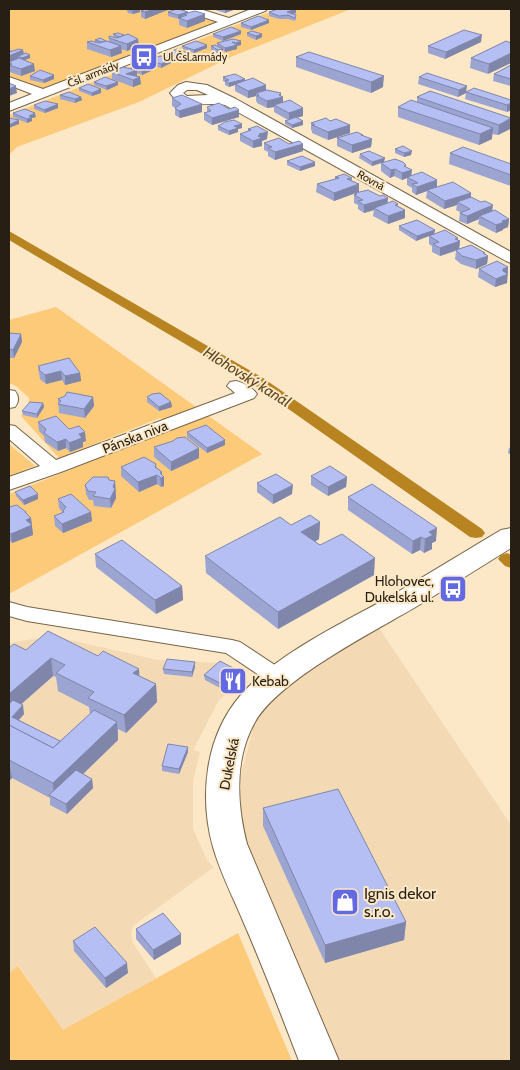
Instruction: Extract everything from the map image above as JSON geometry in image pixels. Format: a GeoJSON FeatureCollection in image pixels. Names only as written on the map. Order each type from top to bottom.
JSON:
{"type":"FeatureCollection","features":[{"type":"Feature","properties":{"kind":"main road","name":"Dukelská"},"geometry":{"type":"LineString","coordinates":[[319,1061],[298,1004],[235,860],[222,799],[235,731],[254,701],[279,678],[326,644],[420,592],[511,536]]}},
{"type":"Feature","properties":{"kind":"street"},"geometry":{"type":"LineString","coordinates":[[189,9],[228,22]]}},
{"type":"Feature","properties":{"kind":"street","name":"Čsl. armády"},"geometry":{"type":"LineString","coordinates":[[9,107],[261,9]]}},
{"type":"Feature","properties":{"kind":"street"},"geometry":{"type":"LineString","coordinates":[[9,81],[42,94]]}},
{"type":"Feature","properties":{"kind":"street","name":"Rovná"},"geometry":{"type":"LineString","coordinates":[[231,102],[511,258]]}},
{"type":"Feature","properties":{"kind":"street","name":"Pánska niva"},"geometry":{"type":"LineString","coordinates":[[9,484],[248,394],[236,386]]}},
{"type":"Feature","properties":{"kind":"street"},"geometry":{"type":"LineString","coordinates":[[9,396],[9,403]]}},
{"type":"Feature","properties":{"kind":"street"},"geometry":{"type":"LineString","coordinates":[[9,430],[54,468]]}},
{"type":"Feature","properties":{"kind":"street"},"geometry":{"type":"LineString","coordinates":[[9,609],[27,614],[232,647],[279,678]]}},
{"type":"Feature","properties":{"kind":"shaded area"},"geometry":{"type":"Polygon","coordinates":[[[9,9],[177,9],[216,22],[43,89],[9,76],[9,9]]]}},
{"type":"Feature","properties":{"kind":"shaded area"},"geometry":{"type":"Polygon","coordinates":[[[277,9],[351,9],[233,56],[139,102],[17,147],[9,155],[9,115],[277,9]]]}},
{"type":"Feature","properties":{"kind":"shaded area"},"geometry":{"type":"Polygon","coordinates":[[[56,307],[262,454],[9,594],[9,494],[176,428],[160,418],[59,458],[21,416],[28,406],[29,398],[16,386],[9,383],[9,320],[56,307]]]}},
{"type":"Feature","properties":{"kind":"shaded area"},"geometry":{"type":"Polygon","coordinates":[[[9,444],[35,466],[9,476],[9,444]]]}},
{"type":"Feature","properties":{"kind":"shaded area"},"geometry":{"type":"Polygon","coordinates":[[[379,628],[511,825],[511,1061],[327,1061],[262,895],[232,810],[254,724],[289,677],[379,628]]]}},
{"type":"Feature","properties":{"kind":"shaded area"},"geometry":{"type":"Polygon","coordinates":[[[33,639],[65,639],[158,660],[220,663],[246,678],[219,700],[193,750],[200,752],[193,781],[193,829],[207,860],[214,867],[133,926],[131,934],[133,943],[156,978],[63,1031],[19,966],[9,973],[9,643],[33,639]]]}},
{"type":"Feature","properties":{"kind":"shaded area"},"geometry":{"type":"Polygon","coordinates":[[[238,933],[292,1061],[9,1061],[9,973],[18,966],[63,1030],[238,933]]]}},
{"type":"Feature","properties":{"kind":"building"},"geometry":{"type":"Polygon","coordinates":[[[154,9],[145,12],[141,11],[154,9]]]}},
{"type":"Feature","properties":{"kind":"building"},"geometry":{"type":"Polygon","coordinates":[[[177,9],[188,12],[178,15],[168,12],[177,9]]]}},
{"type":"Feature","properties":{"kind":"building"},"geometry":{"type":"Polygon","coordinates":[[[278,9],[296,9],[287,12],[296,15],[295,18],[288,15],[279,16],[269,12],[278,9]]]}},
{"type":"Feature","properties":{"kind":"building"},"geometry":{"type":"Polygon","coordinates":[[[195,11],[205,14],[187,21],[179,18],[187,15],[183,14],[195,11]]]}},
{"type":"Feature","properties":{"kind":"building"},"geometry":{"type":"Polygon","coordinates":[[[258,16],[269,20],[251,27],[241,23],[258,16]]]}},
{"type":"Feature","properties":{"kind":"building"},"geometry":{"type":"Polygon","coordinates":[[[231,27],[241,31],[223,37],[213,34],[231,27]]]}},
{"type":"Feature","properties":{"kind":"building"},"geometry":{"type":"Polygon","coordinates":[[[464,30],[482,35],[446,52],[428,46],[464,30]]]}},
{"type":"Feature","properties":{"kind":"building"},"geometry":{"type":"Polygon","coordinates":[[[252,31],[262,34],[256,36],[247,33],[252,31]]]}},
{"type":"Feature","properties":{"kind":"building"},"geometry":{"type":"Polygon","coordinates":[[[113,34],[124,35],[120,37],[113,34]]]}},
{"type":"Feature","properties":{"kind":"building"},"geometry":{"type":"Polygon","coordinates":[[[128,34],[138,39],[127,44],[109,38],[109,36],[117,38],[128,34]]]}},
{"type":"Feature","properties":{"kind":"building"},"geometry":{"type":"Polygon","coordinates":[[[100,38],[106,41],[95,40],[100,38]]]}},
{"type":"Feature","properties":{"kind":"building"},"geometry":{"type":"Polygon","coordinates":[[[233,39],[241,41],[232,42],[237,45],[225,48],[217,43],[233,39]]]}},
{"type":"Feature","properties":{"kind":"building"},"geometry":{"type":"Polygon","coordinates":[[[107,41],[121,46],[110,50],[87,42],[99,43],[107,41]]]}},
{"type":"Feature","properties":{"kind":"building"},"geometry":{"type":"Polygon","coordinates":[[[196,41],[207,45],[194,50],[182,46],[196,41]]]}},
{"type":"Feature","properties":{"kind":"building"},"geometry":{"type":"Polygon","coordinates":[[[506,41],[511,43],[511,53],[489,64],[471,58],[506,41]]]}},
{"type":"Feature","properties":{"kind":"building"},"geometry":{"type":"Polygon","coordinates":[[[215,45],[223,49],[218,50],[211,46],[215,45]]]}},
{"type":"Feature","properties":{"kind":"building"},"geometry":{"type":"Polygon","coordinates":[[[19,49],[23,50],[9,56],[9,52],[19,49]]]}},
{"type":"Feature","properties":{"kind":"building"},"geometry":{"type":"Polygon","coordinates":[[[177,49],[188,53],[178,57],[167,53],[177,49]]]}},
{"type":"Feature","properties":{"kind":"building"},"geometry":{"type":"Polygon","coordinates":[[[309,52],[384,76],[371,82],[296,57],[309,52]]]}},
{"type":"Feature","properties":{"kind":"building"},"geometry":{"type":"Polygon","coordinates":[[[26,53],[30,55],[22,58],[18,56],[26,53]]]}},
{"type":"Feature","properties":{"kind":"building"},"geometry":{"type":"Polygon","coordinates":[[[160,56],[173,59],[161,64],[149,60],[160,56]]]}},
{"type":"Feature","properties":{"kind":"building"},"geometry":{"type":"Polygon","coordinates":[[[19,58],[34,64],[21,69],[9,65],[12,64],[9,62],[19,58]]]}},
{"type":"Feature","properties":{"kind":"building"},"geometry":{"type":"Polygon","coordinates":[[[141,63],[153,66],[142,71],[131,67],[141,63]]]}},
{"type":"Feature","properties":{"kind":"building"},"geometry":{"type":"Polygon","coordinates":[[[511,65],[511,79],[494,74],[511,65]]]}},
{"type":"Feature","properties":{"kind":"building"},"geometry":{"type":"Polygon","coordinates":[[[123,67],[137,70],[126,74],[140,77],[133,80],[112,72],[123,67]]]}},
{"type":"Feature","properties":{"kind":"building"},"geometry":{"type":"Polygon","coordinates":[[[40,70],[54,75],[43,80],[30,76],[40,70]]]}},
{"type":"Feature","properties":{"kind":"building"},"geometry":{"type":"Polygon","coordinates":[[[427,73],[467,86],[459,90],[419,77],[427,73]]]}},
{"type":"Feature","properties":{"kind":"building"},"geometry":{"type":"Polygon","coordinates":[[[235,74],[245,79],[229,83],[225,81],[229,80],[223,77],[235,74]]]}},
{"type":"Feature","properties":{"kind":"building"},"geometry":{"type":"Polygon","coordinates":[[[105,77],[118,82],[106,86],[94,82],[105,77]]]}},
{"type":"Feature","properties":{"kind":"building"},"geometry":{"type":"Polygon","coordinates":[[[253,78],[266,85],[248,91],[235,84],[253,78]]]}},
{"type":"Feature","properties":{"kind":"building"},"geometry":{"type":"Polygon","coordinates":[[[9,83],[16,86],[9,89],[9,83]]]}},
{"type":"Feature","properties":{"kind":"building"},"geometry":{"type":"Polygon","coordinates":[[[88,84],[101,89],[92,93],[79,88],[88,84]]]}},
{"type":"Feature","properties":{"kind":"building"},"geometry":{"type":"Polygon","coordinates":[[[474,88],[511,100],[511,103],[507,105],[466,92],[474,88]]]}},
{"type":"Feature","properties":{"kind":"building"},"geometry":{"type":"Polygon","coordinates":[[[267,90],[281,93],[279,95],[283,97],[267,101],[257,96],[259,95],[256,93],[267,90]]]}},
{"type":"Feature","properties":{"kind":"building"},"geometry":{"type":"Polygon","coordinates":[[[430,91],[511,118],[499,125],[417,97],[430,91]]]}},
{"type":"Feature","properties":{"kind":"building"},"geometry":{"type":"Polygon","coordinates":[[[69,92],[81,97],[75,99],[60,95],[69,92]]]}},
{"type":"Feature","properties":{"kind":"building"},"geometry":{"type":"Polygon","coordinates":[[[182,95],[202,104],[179,111],[175,108],[181,104],[172,98],[182,95]]]}},
{"type":"Feature","properties":{"kind":"building"},"geometry":{"type":"Polygon","coordinates":[[[290,100],[303,108],[289,113],[274,105],[290,100]]]}},
{"type":"Feature","properties":{"kind":"building"},"geometry":{"type":"Polygon","coordinates":[[[411,100],[493,128],[480,134],[398,107],[411,100]]]}},
{"type":"Feature","properties":{"kind":"building"},"geometry":{"type":"Polygon","coordinates":[[[45,101],[58,104],[44,110],[34,105],[45,101]]]}},
{"type":"Feature","properties":{"kind":"building"},"geometry":{"type":"Polygon","coordinates":[[[219,103],[229,109],[235,107],[239,110],[212,118],[204,113],[211,111],[207,107],[219,103]]]}},
{"type":"Feature","properties":{"kind":"building"},"geometry":{"type":"Polygon","coordinates":[[[25,109],[35,113],[27,119],[13,113],[25,109]]]}},
{"type":"Feature","properties":{"kind":"building"},"geometry":{"type":"Polygon","coordinates":[[[296,117],[303,121],[292,125],[285,121],[296,117]]]}},
{"type":"Feature","properties":{"kind":"building"},"geometry":{"type":"Polygon","coordinates":[[[9,118],[19,120],[9,125],[9,118]]]}},
{"type":"Feature","properties":{"kind":"building"},"geometry":{"type":"Polygon","coordinates":[[[326,118],[330,121],[336,119],[350,125],[328,132],[311,123],[326,118]]]}},
{"type":"Feature","properties":{"kind":"building"},"geometry":{"type":"Polygon","coordinates":[[[234,120],[242,124],[234,126],[238,128],[229,131],[218,126],[225,122],[234,120]]]}},
{"type":"Feature","properties":{"kind":"building"},"geometry":{"type":"Polygon","coordinates":[[[257,126],[268,132],[259,134],[261,135],[258,136],[262,138],[253,141],[240,134],[251,130],[248,129],[257,126]]]}},
{"type":"Feature","properties":{"kind":"building"},"geometry":{"type":"Polygon","coordinates":[[[357,132],[372,139],[352,145],[337,138],[357,132]]]}},
{"type":"Feature","properties":{"kind":"building"},"geometry":{"type":"Polygon","coordinates":[[[279,138],[289,144],[299,141],[303,144],[275,152],[268,148],[272,147],[264,143],[279,138]]]}},
{"type":"Feature","properties":{"kind":"building"},"geometry":{"type":"Polygon","coordinates":[[[403,146],[412,151],[404,153],[395,149],[403,146]]]}},
{"type":"Feature","properties":{"kind":"building"},"geometry":{"type":"Polygon","coordinates":[[[463,147],[511,164],[511,175],[450,153],[463,147]]]}},
{"type":"Feature","properties":{"kind":"building"},"geometry":{"type":"Polygon","coordinates":[[[369,151],[385,158],[372,162],[360,154],[369,151]]]}},
{"type":"Feature","properties":{"kind":"building"},"geometry":{"type":"Polygon","coordinates":[[[302,156],[315,162],[300,167],[287,161],[302,156]]]}},
{"type":"Feature","properties":{"kind":"building"},"geometry":{"type":"Polygon","coordinates":[[[395,159],[403,162],[406,165],[404,166],[412,170],[402,173],[395,169],[391,170],[381,163],[395,159]]]}},
{"type":"Feature","properties":{"kind":"building"},"geometry":{"type":"Polygon","coordinates":[[[422,172],[437,180],[417,187],[412,184],[418,183],[407,177],[422,172]]]}},
{"type":"Feature","properties":{"kind":"building"},"geometry":{"type":"Polygon","coordinates":[[[344,174],[352,178],[347,179],[359,184],[334,193],[317,184],[339,178],[335,177],[344,174]]]}},
{"type":"Feature","properties":{"kind":"building"},"geometry":{"type":"Polygon","coordinates":[[[453,182],[471,193],[445,201],[427,190],[453,182]]]}},
{"type":"Feature","properties":{"kind":"building"},"geometry":{"type":"Polygon","coordinates":[[[368,190],[388,198],[364,205],[358,201],[363,200],[354,195],[357,194],[355,193],[368,190]]]}},
{"type":"Feature","properties":{"kind":"building"},"geometry":{"type":"Polygon","coordinates":[[[471,197],[493,205],[467,216],[460,213],[470,209],[457,202],[471,197]]]}},
{"type":"Feature","properties":{"kind":"building"},"geometry":{"type":"Polygon","coordinates":[[[393,201],[398,204],[395,205],[405,210],[388,216],[374,208],[393,201]]]}},
{"type":"Feature","properties":{"kind":"building"},"geometry":{"type":"Polygon","coordinates":[[[495,210],[509,219],[496,225],[479,216],[495,210]]]}},
{"type":"Feature","properties":{"kind":"building"},"geometry":{"type":"Polygon","coordinates":[[[417,220],[435,230],[417,236],[399,226],[417,220]]]}},
{"type":"Feature","properties":{"kind":"building"},"geometry":{"type":"Polygon","coordinates":[[[445,230],[460,241],[440,248],[433,244],[439,242],[429,236],[445,230]]]}},
{"type":"Feature","properties":{"kind":"building"},"geometry":{"type":"Polygon","coordinates":[[[471,245],[488,256],[476,260],[462,256],[456,250],[471,245]]]}},
{"type":"Feature","properties":{"kind":"building"},"geometry":{"type":"Polygon","coordinates":[[[497,261],[508,267],[503,269],[503,271],[508,274],[496,279],[479,269],[497,261]]]}},
{"type":"Feature","properties":{"kind":"building"},"geometry":{"type":"Polygon","coordinates":[[[9,333],[21,334],[13,350],[9,349],[9,333]]]}},
{"type":"Feature","properties":{"kind":"building"},"geometry":{"type":"Polygon","coordinates":[[[69,358],[80,373],[65,376],[61,371],[45,375],[39,370],[38,366],[69,358]]]}},
{"type":"Feature","properties":{"kind":"building"},"geometry":{"type":"Polygon","coordinates":[[[67,392],[93,397],[84,409],[58,404],[61,401],[58,399],[65,396],[67,392]]]}},
{"type":"Feature","properties":{"kind":"building"},"geometry":{"type":"Polygon","coordinates":[[[160,393],[171,402],[159,407],[147,397],[160,393]]]}},
{"type":"Feature","properties":{"kind":"building"},"geometry":{"type":"Polygon","coordinates":[[[30,402],[43,403],[37,414],[22,411],[30,402]]]}},
{"type":"Feature","properties":{"kind":"building"},"geometry":{"type":"Polygon","coordinates":[[[56,416],[69,429],[79,426],[85,432],[79,434],[82,438],[69,443],[66,439],[57,442],[44,433],[46,429],[38,422],[56,416]]]}},
{"type":"Feature","properties":{"kind":"building"},"geometry":{"type":"Polygon","coordinates":[[[206,425],[225,440],[207,448],[187,432],[206,425]]]}},
{"type":"Feature","properties":{"kind":"building"},"geometry":{"type":"Polygon","coordinates":[[[185,437],[199,448],[171,462],[154,447],[177,438],[185,437]]]}},
{"type":"Feature","properties":{"kind":"building"},"geometry":{"type":"Polygon","coordinates":[[[144,457],[156,464],[155,467],[162,472],[160,473],[164,477],[161,478],[157,475],[138,482],[121,467],[144,457]]]}},
{"type":"Feature","properties":{"kind":"building"},"geometry":{"type":"Polygon","coordinates":[[[330,466],[347,477],[328,487],[311,476],[330,466]]]}},
{"type":"Feature","properties":{"kind":"building"},"geometry":{"type":"Polygon","coordinates":[[[276,474],[293,485],[273,495],[257,483],[276,474]]]}},
{"type":"Feature","properties":{"kind":"building"},"geometry":{"type":"Polygon","coordinates":[[[93,477],[108,477],[109,480],[115,481],[113,487],[115,489],[110,499],[93,496],[96,492],[88,491],[85,485],[93,477]]]}},
{"type":"Feature","properties":{"kind":"building"},"geometry":{"type":"Polygon","coordinates":[[[372,484],[437,528],[429,532],[433,535],[425,539],[421,537],[413,541],[348,497],[372,484]]]}},
{"type":"Feature","properties":{"kind":"building"},"geometry":{"type":"Polygon","coordinates":[[[30,486],[38,494],[23,500],[15,492],[30,486]]]}},
{"type":"Feature","properties":{"kind":"building"},"geometry":{"type":"Polygon","coordinates":[[[71,494],[91,512],[62,524],[54,516],[64,512],[66,507],[58,499],[71,494]]]}},
{"type":"Feature","properties":{"kind":"building"},"geometry":{"type":"Polygon","coordinates":[[[17,505],[31,518],[26,520],[32,525],[11,534],[9,532],[9,507],[17,505]]]}},
{"type":"Feature","properties":{"kind":"building"},"geometry":{"type":"Polygon","coordinates":[[[310,515],[320,522],[301,532],[320,545],[342,534],[375,558],[278,612],[205,556],[280,517],[291,525],[310,515]]]}},
{"type":"Feature","properties":{"kind":"building"},"geometry":{"type":"Polygon","coordinates":[[[122,540],[182,586],[155,600],[95,554],[122,540]]]}},
{"type":"Feature","properties":{"kind":"building"},"geometry":{"type":"Polygon","coordinates":[[[48,631],[98,656],[103,651],[139,669],[133,673],[156,684],[124,715],[88,698],[94,692],[56,673],[65,665],[51,658],[9,694],[9,648],[14,644],[26,650],[48,631]]]}},
{"type":"Feature","properties":{"kind":"building"},"geometry":{"type":"Polygon","coordinates":[[[167,659],[195,662],[192,672],[163,669],[167,659]]]}},
{"type":"Feature","properties":{"kind":"building"},"geometry":{"type":"Polygon","coordinates":[[[220,661],[237,670],[222,684],[204,675],[220,661]]]}},
{"type":"Feature","properties":{"kind":"building"},"geometry":{"type":"Polygon","coordinates":[[[13,700],[23,705],[12,717],[60,741],[53,748],[9,725],[9,704],[13,700]]]}},
{"type":"Feature","properties":{"kind":"building"},"geometry":{"type":"Polygon","coordinates":[[[94,710],[117,722],[53,783],[9,760],[9,725],[53,748],[94,710]]]}},
{"type":"Feature","properties":{"kind":"building"},"geometry":{"type":"Polygon","coordinates":[[[168,744],[188,747],[179,769],[162,766],[168,744]]]}},
{"type":"Feature","properties":{"kind":"building"},"geometry":{"type":"Polygon","coordinates":[[[76,770],[92,779],[66,804],[49,795],[76,770]]]}},
{"type":"Feature","properties":{"kind":"building"},"geometry":{"type":"Polygon","coordinates":[[[338,789],[406,922],[325,945],[263,808],[338,789]]]}},
{"type":"Feature","properties":{"kind":"building"},"geometry":{"type":"Polygon","coordinates":[[[163,913],[181,934],[153,950],[136,929],[163,913]]]}},
{"type":"Feature","properties":{"kind":"building"},"geometry":{"type":"Polygon","coordinates":[[[95,927],[127,963],[105,978],[73,941],[95,927]]]}},
{"type":"Feature","properties":{"kind":"waterway","name":"Hlohovský kanál"},"geometry":{"type":"LineString","coordinates":[[9,235],[258,381],[476,533]]}},
{"type":"Feature","properties":{"kind":"waterway","name":"Hlohovský kanál"},"geometry":{"type":"LineString","coordinates":[[507,559],[511,562]]}},
{"type":"Feature","properties":{"kind":"place","name":"Ul.Čsl.armády"},"geometry":{"type":"Point","coordinates":[144,57]}},
{"type":"Feature","properties":{"kind":"place","name":"Hlohovec, Dukelská ul."},"geometry":{"type":"Point","coordinates":[453,589]}},
{"type":"Feature","properties":{"kind":"place","name":"Kebab"},"geometry":{"type":"Point","coordinates":[233,681]}},
{"type":"Feature","properties":{"kind":"place","name":"Ignis dekor s.r.o."},"geometry":{"type":"Point","coordinates":[345,902]}}]}
